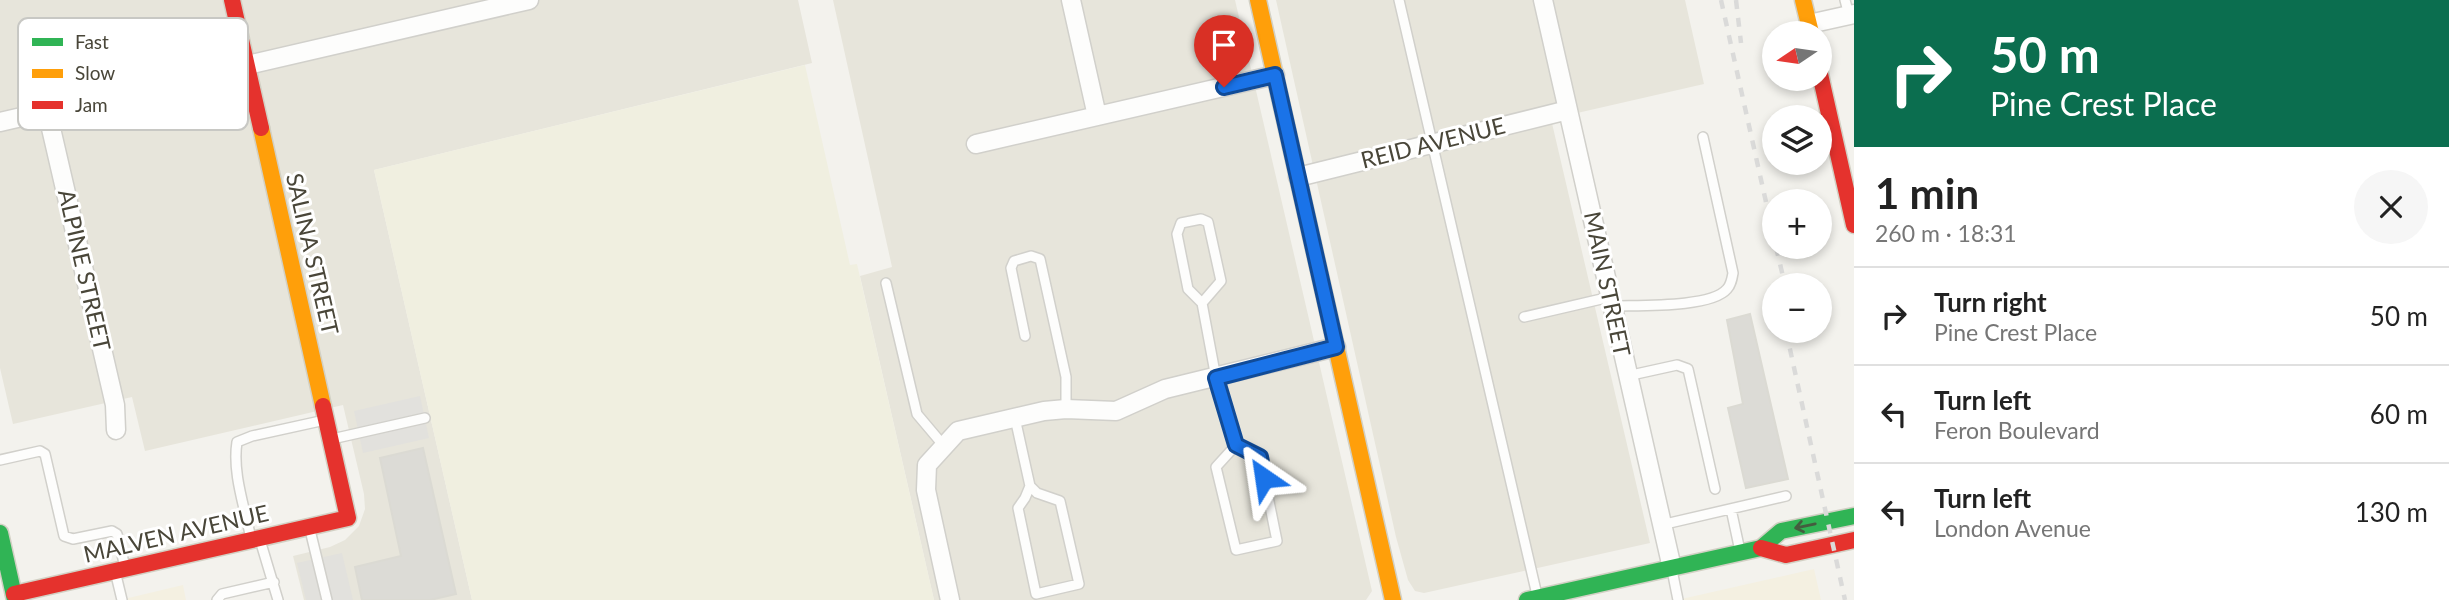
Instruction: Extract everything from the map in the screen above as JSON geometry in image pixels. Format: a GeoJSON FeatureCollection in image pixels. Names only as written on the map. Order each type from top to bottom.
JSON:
{"type":"FeatureCollection","features":[{"type":"Feature","properties":{"kind":"street","name":"SALINA STREET"},"geometry":{"type":"LineString","coordinates":[[232,0],[236,18]]}},
{"type":"Feature","properties":{"kind":"street"},"geometry":{"type":"LineString","coordinates":[[248,64],[529,0]]}},
{"type":"Feature","properties":{"kind":"street"},"geometry":{"type":"LineString","coordinates":[[1071,0],[1097,116]]}},
{"type":"Feature","properties":{"kind":"street"},"geometry":{"type":"LineString","coordinates":[[1258,0],[1393,600]]}},
{"type":"Feature","properties":{"kind":"street","name":"MAIN STREET"},"geometry":{"type":"LineString","coordinates":[[1543,0],[1672,568]]}},
{"type":"Feature","properties":{"kind":"street"},"geometry":{"type":"LineString","coordinates":[[1803,0],[1808,21]]}},
{"type":"Feature","properties":{"kind":"street"},"geometry":{"type":"LineString","coordinates":[[1826,21],[1849,10]]}},
{"type":"Feature","properties":{"kind":"street","name":"SALINA STREET"},"geometry":{"type":"LineString","coordinates":[[248,73],[348,518]]}},
{"type":"Feature","properties":{"kind":"street"},"geometry":{"type":"LineString","coordinates":[[976,144],[1275,75]]}},
{"type":"Feature","properties":{"kind":"street"},"geometry":{"type":"LineString","coordinates":[[1824,91],[1854,225]]}},
{"type":"Feature","properties":{"kind":"street","name":"REID AVENUE"},"geometry":{"type":"LineString","coordinates":[[1298,177],[1568,110]]}},
{"type":"Feature","properties":{"kind":"street"},"geometry":{"type":"LineString","coordinates":[[0,121],[18,117]]}},
{"type":"Feature","properties":{"kind":"street","name":"ALPINE STREET"},"geometry":{"type":"LineString","coordinates":[[51,130],[115,405],[116,430]]}},
{"type":"Feature","properties":{"kind":"street"},"geometry":{"type":"LineString","coordinates":[[950,600],[926,490],[927,465],[958,431],[1066,409],[1116,411],[1165,389],[1336,347]]}},
{"type":"Feature","properties":{"kind":"street"},"geometry":{"type":"LineString","coordinates":[[1532,599],[1761,548],[1781,531],[1854,516]]}},
{"type":"Feature","properties":{"kind":"street","name":"MALVEN AVENUE"},"geometry":{"type":"LineString","coordinates":[[15,597],[348,518]]}},
{"type":"Feature","properties":{"kind":"street"},"geometry":{"type":"LineString","coordinates":[[0,533],[15,597]]}},
{"type":"Feature","properties":{"kind":"street"},"geometry":{"type":"LineString","coordinates":[[1761,548],[1786,555],[1854,540]]}},
{"type":"Feature","properties":{"kind":"lane"},"geometry":{"type":"LineString","coordinates":[[1399,0],[1532,599]]}},
{"type":"Feature","properties":{"kind":"lane"},"geometry":{"type":"LineString","coordinates":[[1524,317],[1611,301],[1672,306],[1721,294],[1731,283],[1733,274],[1703,137]]}},
{"type":"Feature","properties":{"kind":"lane"},"geometry":{"type":"LineString","coordinates":[[1202,303],[1221,281],[1208,222],[1201,219],[1181,223],[1177,234],[1188,289],[1202,303],[1216,378],[1236,445],[1260,457],[1277,541],[1236,550],[1216,467],[1236,445]]}},
{"type":"Feature","properties":{"kind":"lane"},"geometry":{"type":"LineString","coordinates":[[1026,336],[1010,268],[1014,261],[1031,256],[1040,259],[1066,377],[1066,409]]}},
{"type":"Feature","properties":{"kind":"lane"},"geometry":{"type":"LineString","coordinates":[[886,283],[917,414],[944,446]]}},
{"type":"Feature","properties":{"kind":"lane"},"geometry":{"type":"LineString","coordinates":[[1627,376],[1677,365],[1688,369],[1715,489]]}},
{"type":"Feature","properties":{"kind":"lane"},"geometry":{"type":"LineString","coordinates":[[330,439],[425,418]]}},
{"type":"Feature","properties":{"kind":"lane"},"geometry":{"type":"LineString","coordinates":[[1015,418],[1030,486],[1026,498],[1018,508],[1036,594],[1079,584],[1060,501],[1037,493],[1030,486]]}},
{"type":"Feature","properties":{"kind":"lane"},"geometry":{"type":"LineString","coordinates":[[278,600],[274,582],[255,539],[238,473],[237,442],[326,419]]}},
{"type":"Feature","properties":{"kind":"lane"},"geometry":{"type":"LineString","coordinates":[[0,460],[40,451],[45,454],[64,536],[73,539],[113,531],[117,534],[122,600]]}},
{"type":"Feature","properties":{"kind":"lane"},"geometry":{"type":"LineString","coordinates":[[1661,525],[1786,496]]}},
{"type":"Feature","properties":{"kind":"lane"},"geometry":{"type":"LineString","coordinates":[[1731,509],[1741,553]]}},
{"type":"Feature","properties":{"kind":"lane"},"geometry":{"type":"LineString","coordinates":[[309,527],[327,600]]}},
{"type":"Feature","properties":{"kind":"lane"},"geometry":{"type":"LineString","coordinates":[[1672,568],[1678,600]]}},
{"type":"Feature","properties":{"kind":"lane"},"geometry":{"type":"LineString","coordinates":[[217,600],[222,594],[274,582]]}},
{"type":"Feature","properties":{"kind":"shaded area"},"geometry":{"type":"Polygon","coordinates":[[[0,0],[798,0],[812,63],[374,170],[472,600],[304,600],[293,556],[330,547],[345,540],[359,526],[365,509],[364,494],[343,405],[145,451],[132,397],[13,424],[0,368],[0,0]]]}},
{"type":"Feature","properties":{"kind":"shaded area"},"geometry":{"type":"Polygon","coordinates":[[[833,0],[1235,0],[1372,591],[1366,600],[934,600],[860,276],[892,267],[833,0]]]}},
{"type":"Feature","properties":{"kind":"shaded area"},"geometry":{"type":"Polygon","coordinates":[[[1276,0],[1685,0],[1704,84],[1551,119],[1650,543],[1424,593],[1415,591],[1408,580],[1396,537],[1276,0]]]}},
{"type":"Feature","properties":{"kind":"shaded area"},"geometry":{"type":"Polygon","coordinates":[[[805,65],[850,265],[857,264],[934,600],[472,600],[374,170],[805,65]]]}},
{"type":"Feature","properties":{"kind":"shaded area"},"geometry":{"type":"Polygon","coordinates":[[[420,396],[429,438],[363,453],[354,411],[420,396]]]}},
{"type":"Feature","properties":{"kind":"shaded area"},"geometry":{"type":"Polygon","coordinates":[[[342,553],[353,600],[306,600],[297,563],[342,553]]]}},
{"type":"Feature","properties":{"kind":"shaded area"},"geometry":{"type":"Polygon","coordinates":[[[1814,569],[1821,600],[1677,600],[1814,569]]]}},
{"type":"Feature","properties":{"kind":"shaded area"},"geometry":{"type":"Polygon","coordinates":[[[183,585],[186,600],[120,600],[183,585]]]}},
{"type":"Feature","properties":{"kind":"building"},"geometry":{"type":"Polygon","coordinates":[[[1750,314],[1788,479],[1746,488],[1728,408],[1743,404],[1727,320],[1750,314]]]}},
{"type":"Feature","properties":{"kind":"building"},"geometry":{"type":"Polygon","coordinates":[[[423,448],[456,594],[430,600],[362,600],[355,567],[401,556],[380,458],[423,448]]]}},
{"type":"Feature","properties":{"kind":"railway"},"geometry":{"type":"LineString","coordinates":[[1721,0],[1763,189]]}},
{"type":"Feature","properties":{"kind":"railway"},"geometry":{"type":"LineString","coordinates":[[1736,0],[1741,43]]}},
{"type":"Feature","properties":{"kind":"railway"},"geometry":{"type":"LineString","coordinates":[[1779,259],[1782,273]]}},
{"type":"Feature","properties":{"kind":"railway"},"geometry":{"type":"LineString","coordinates":[[1789,343],[1845,600]]}},
{"type":"Feature","properties":{"kind":"traffic: fast"},"geometry":{"type":"LineString","coordinates":[[1527,600],[1761,548],[1781,531],[1854,516]]}},
{"type":"Feature","properties":{"kind":"traffic: fast"},"geometry":{"type":"LineString","coordinates":[[0,533],[15,600]]}},
{"type":"Feature","properties":{"kind":"traffic: slow"},"geometry":{"type":"LineString","coordinates":[[1258,0],[1393,600]]}},
{"type":"Feature","properties":{"kind":"traffic: slow"},"geometry":{"type":"LineString","coordinates":[[1803,0],[1808,21]]}},
{"type":"Feature","properties":{"kind":"traffic: slow"},"geometry":{"type":"LineString","coordinates":[[261,128],[323,406]]}},
{"type":"Feature","properties":{"kind":"traffic: jam"},"geometry":{"type":"LineString","coordinates":[[232,0],[236,18]]}},
{"type":"Feature","properties":{"kind":"traffic: jam"},"geometry":{"type":"LineString","coordinates":[[248,71],[261,128]]}},
{"type":"Feature","properties":{"kind":"traffic: jam"},"geometry":{"type":"LineString","coordinates":[[1824,91],[1854,225]]}},
{"type":"Feature","properties":{"kind":"traffic: jam"},"geometry":{"type":"LineString","coordinates":[[14,594],[348,518],[323,406]]}},
{"type":"Feature","properties":{"kind":"traffic: jam"},"geometry":{"type":"LineString","coordinates":[[1761,548],[1786,555],[1854,540]]}},
{"type":"Feature","properties":{"kind":"route"},"geometry":{"type":"LineString","coordinates":[[1224,87],[1275,75],[1336,347],[1216,378],[1236,445],[1260,457],[1264,478]]}}]}
